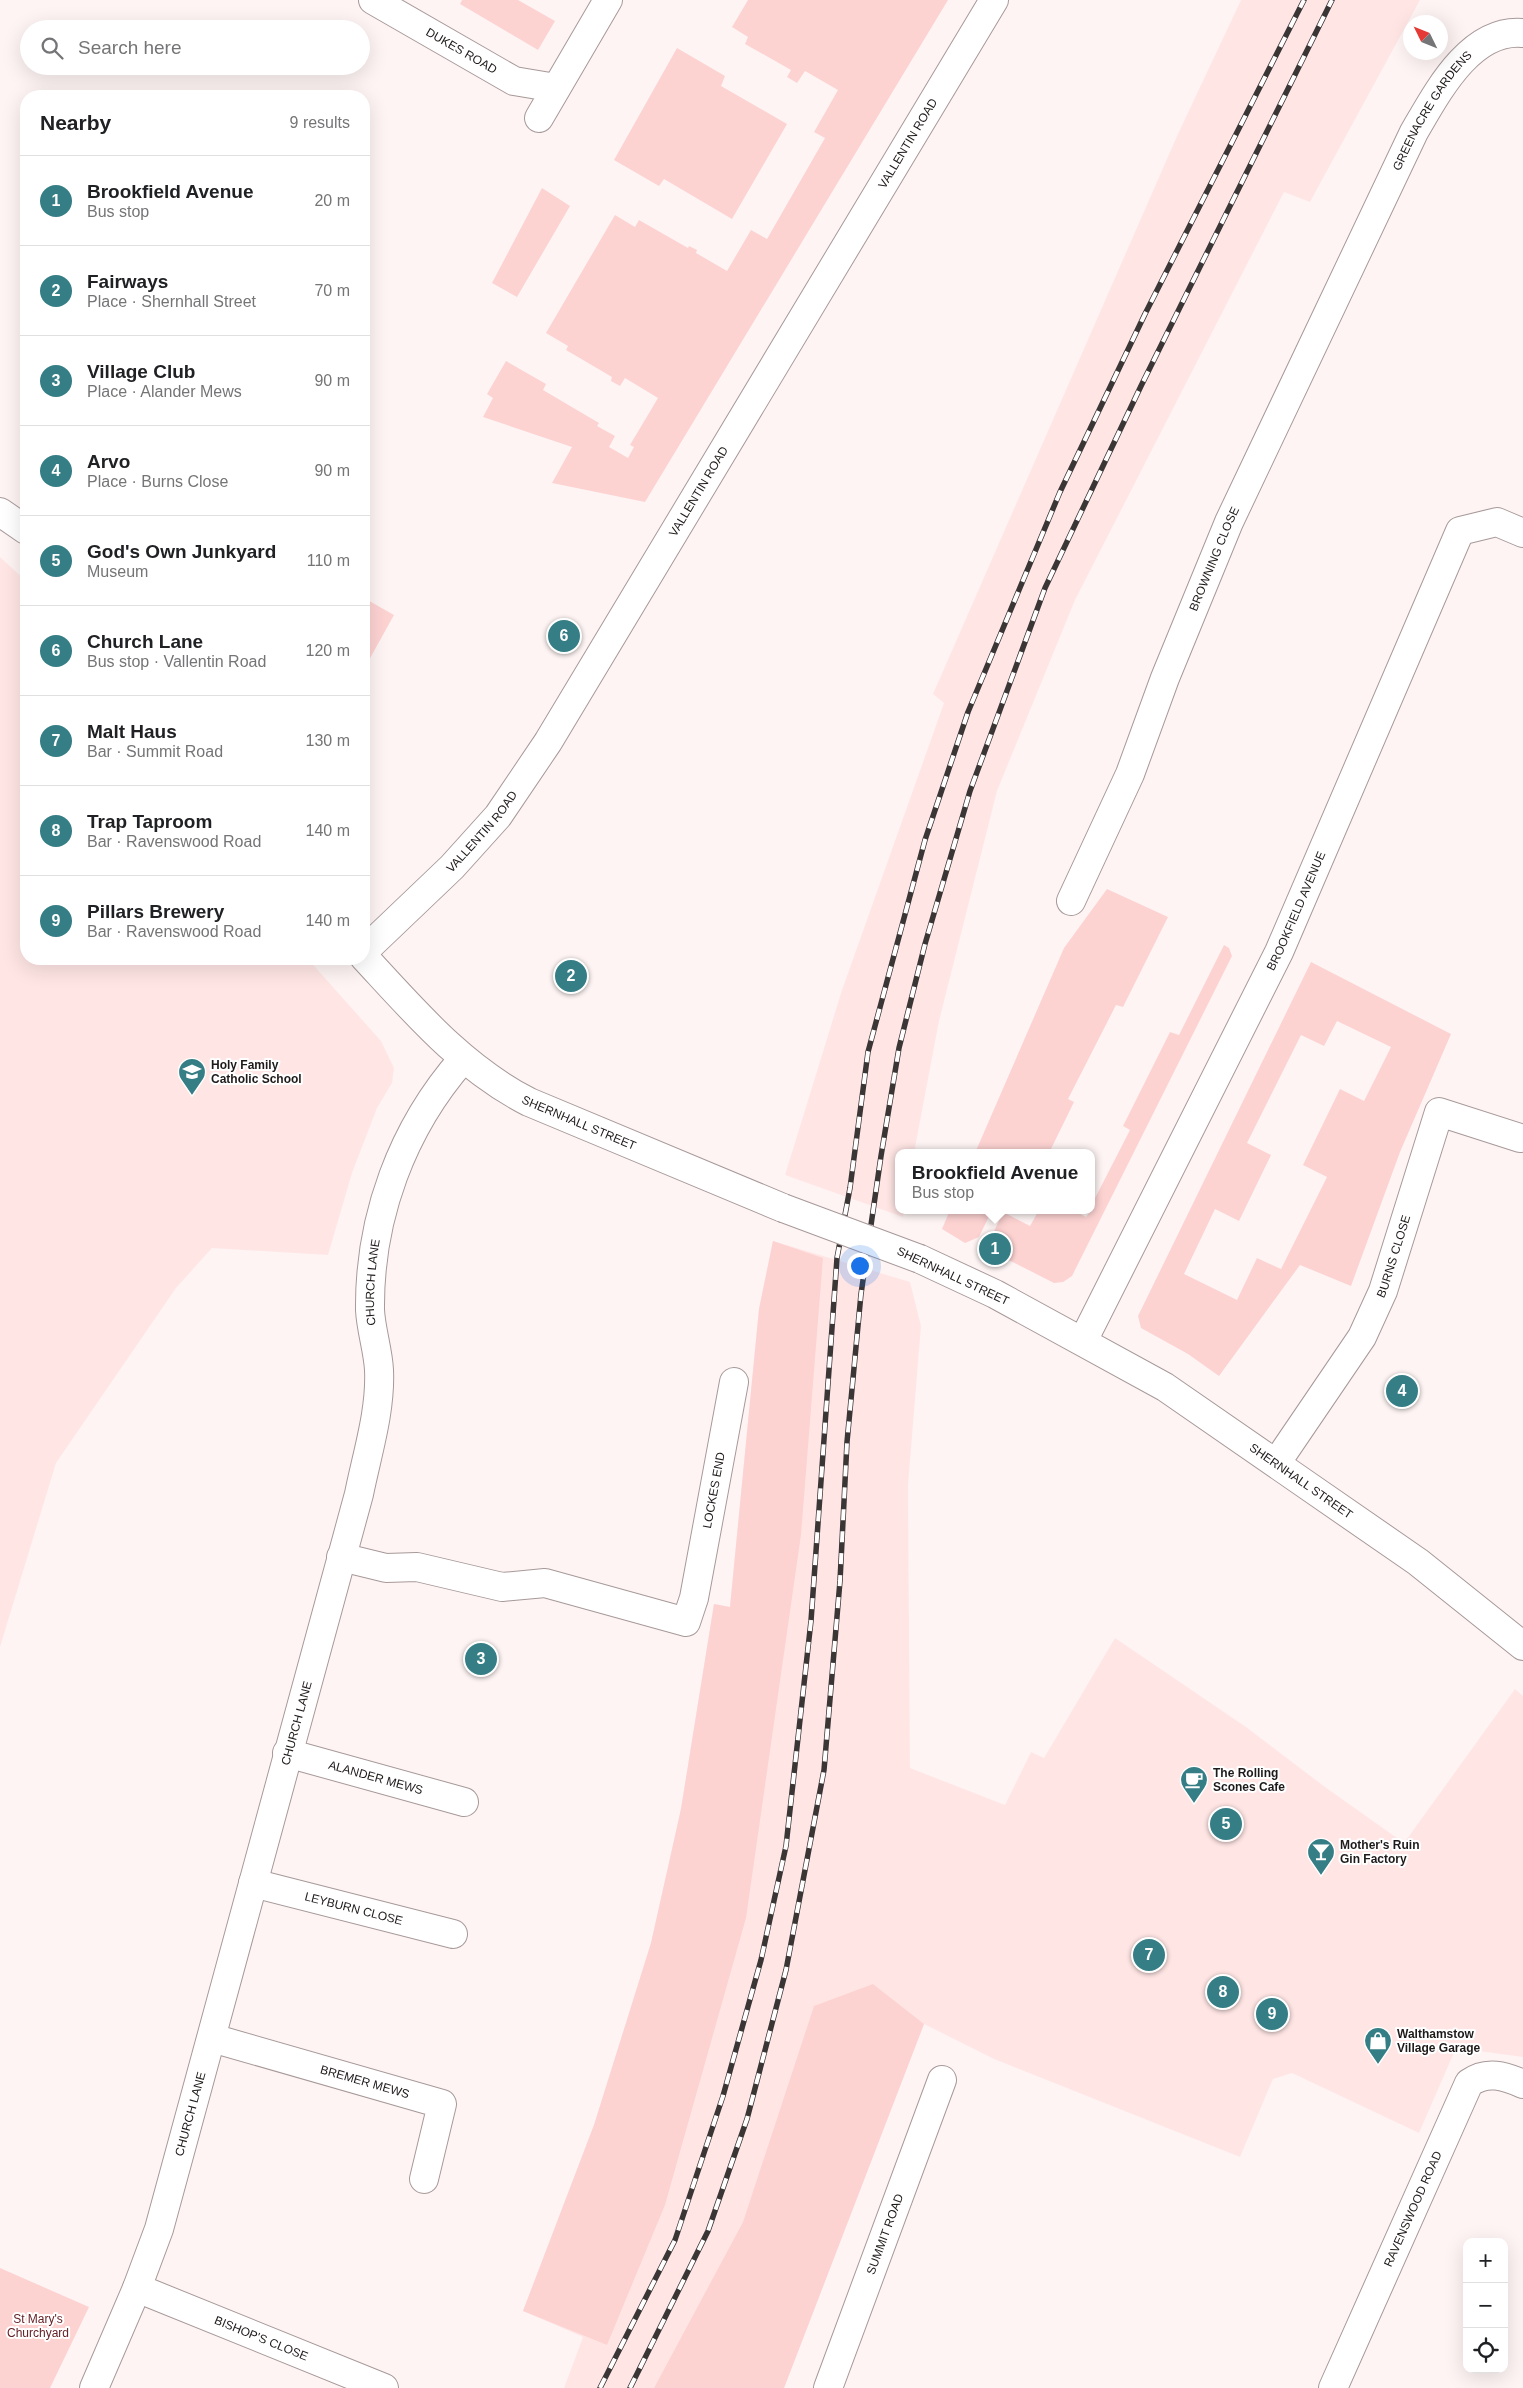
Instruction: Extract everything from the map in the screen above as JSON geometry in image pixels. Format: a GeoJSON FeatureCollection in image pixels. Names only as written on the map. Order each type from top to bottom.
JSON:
{"type":"FeatureCollection","features":[{"type":"Feature","properties":{"kind":"street","name":"DUKES ROAD"},"geometry":{"type":"LineString","coordinates":[[373,0],[514,81],[556,88]]}},
{"type":"Feature","properties":{"kind":"street"},"geometry":{"type":"LineString","coordinates":[[539,118],[608,0]]}},
{"type":"Feature","properties":{"kind":"street","name":"VALLENTIN ROAD"},"geometry":{"type":"LineString","coordinates":[[370,945],[452,866],[498,816],[548,742],[994,0]]}},
{"type":"Feature","properties":{"kind":"street","name":"GREENACRE GARDENS"},"geometry":{"type":"LineString","coordinates":[[1371,224],[1414,132],[1441,87],[1462,60],[1487,41],[1511,32],[1523,33]]}},
{"type":"Feature","properties":{"kind":"street","name":"BROWNING CLOSE"},"geometry":{"type":"LineString","coordinates":[[1071,901],[1130,774],[1165,678],[1229,522],[1371,224]]}},
{"type":"Feature","properties":{"kind":"street"},"geometry":{"type":"LineString","coordinates":[[0,512],[20,526]]}},
{"type":"Feature","properties":{"kind":"street","name":"BROOKFIELD AVENUE"},"geometry":{"type":"LineString","coordinates":[[1083,1342],[1279,952],[1460,531],[1497,522],[1523,532]]}},
{"type":"Feature","properties":{"kind":"street","name":"SHERNHALL STREET"},"geometry":{"type":"LineString","coordinates":[[370,962],[463,1059],[502,1088],[529,1102],[783,1208],[920,1259],[995,1294],[1083,1342],[1165,1387],[1276,1462],[1418,1562],[1523,1646]]}},
{"type":"Feature","properties":{"kind":"street","name":"CHURCH LANE"},"geometry":{"type":"LineString","coordinates":[[94,2388],[138,2288],[159,2229],[359,1494],[374,1422],[379,1371],[370,1311],[375,1256],[386,1192],[410,1134],[443,1082],[463,1059]]}},
{"type":"Feature","properties":{"kind":"street","name":"BURNS CLOSE"},"geometry":{"type":"LineString","coordinates":[[1276,1462],[1362,1337],[1384,1291],[1439,1112],[1520,1138]]}},
{"type":"Feature","properties":{"kind":"street","name":"LOCKES END"},"geometry":{"type":"LineString","coordinates":[[341,1556],[386,1568],[417,1567],[502,1587],[545,1583],[686,1622],[694,1598],[734,1382]]}},
{"type":"Feature","properties":{"kind":"street","name":"ALANDER MEWS"},"geometry":{"type":"LineString","coordinates":[[287,1753],[464,1802]]}},
{"type":"Feature","properties":{"kind":"street","name":"LEYBURN CLOSE"},"geometry":{"type":"LineString","coordinates":[[253,1884],[453,1934]]}},
{"type":"Feature","properties":{"kind":"street","name":"BREMER MEWS"},"geometry":{"type":"LineString","coordinates":[[212,2038],[442,2104],[424,2179]]}},
{"type":"Feature","properties":{"kind":"street","name":"RAVENSWOOD ROAD"},"geometry":{"type":"LineString","coordinates":[[1332,2388],[1469,2083],[1478,2077],[1503,2075],[1523,2084]]}},
{"type":"Feature","properties":{"kind":"street","name":"SUMMIT ROAD"},"geometry":{"type":"LineString","coordinates":[[828,2388],[942,2080]]}},
{"type":"Feature","properties":{"kind":"street","name":"BISHOP'S CLOSE"},"geometry":{"type":"LineString","coordinates":[[138,2288],[384,2388]]}},
{"type":"Feature","properties":{"kind":"shaded area"},"geometry":{"type":"Polygon","coordinates":[[[1241,0],[1420,0],[1412,15],[1403,15],[1403,31],[1310,202],[1284,192],[1075,600],[997,791],[939,1021],[915,1149],[895,1149],[895,1214],[903,1214],[903,1217],[785,1175],[842,990],[944,703],[933,694],[1177,136],[1241,0]]]}},
{"type":"Feature","properties":{"kind":"shaded area","name":"Holy Family Catholic School"},"geometry":{"type":"Polygon","coordinates":[[[0,557],[20,575],[20,965],[313,965],[381,1041],[394,1068],[392,1083],[377,1108],[352,1173],[328,1255],[212,1248],[176,1288],[56,1463],[0,1647],[0,557]]]}},
{"type":"Feature","properties":{"kind":"shaded area"},"geometry":{"type":"Polygon","coordinates":[[[773,1241],[910,1282],[921,1326],[908,1485],[910,1768],[1005,1805],[1031,1752],[1044,1758],[1115,1638],[1246,1727],[1325,1787],[1404,1843],[1515,1689],[1523,1696],[1523,2057],[1456,2048],[1419,2133],[1292,2073],[1273,2079],[1240,2157],[994,2059],[924,2024],[784,2388],[564,2388],[583,2337],[523,2311],[594,2125],[651,1943],[681,1809],[714,1604],[730,1607],[759,1309],[773,1241]]]}},
{"type":"Feature","properties":{"kind":"green space"},"geometry":{"type":"Polygon","coordinates":[[[462,0],[518,0],[555,21],[538,50],[460,4],[462,0]]]}},
{"type":"Feature","properties":{"kind":"green space"},"geometry":{"type":"Polygon","coordinates":[[[748,0],[948,0],[645,502],[552,483],[572,447],[483,417],[493,398],[487,394],[506,361],[546,384],[543,390],[599,423],[597,426],[615,436],[609,447],[628,458],[634,447],[630,445],[658,398],[625,378],[620,386],[611,381],[612,377],[566,350],[568,346],[546,333],[615,215],[635,227],[639,220],[688,248],[689,246],[697,250],[696,253],[727,271],[751,230],[767,239],[825,138],[814,132],[838,90],[805,71],[797,83],[787,77],[791,70],[745,44],[748,37],[732,27],[748,0]]]}},
{"type":"Feature","properties":{"kind":"green space"},"geometry":{"type":"Polygon","coordinates":[[[677,48],[725,76],[721,86],[787,124],[732,219],[664,179],[659,186],[614,160],[677,48]]]}},
{"type":"Feature","properties":{"kind":"green space"},"geometry":{"type":"Polygon","coordinates":[[[542,188],[570,206],[517,297],[492,283],[542,188]]]}},
{"type":"Feature","properties":{"kind":"green space"},"geometry":{"type":"Polygon","coordinates":[[[370,601],[394,615],[370,658],[370,601]]]}},
{"type":"Feature","properties":{"kind":"green space"},"geometry":{"type":"Polygon","coordinates":[[[1107,889],[1168,917],[1123,1007],[1116,1005],[1068,1099],[1074,1102],[1051,1149],[977,1149],[1064,948],[1107,889]]]}},
{"type":"Feature","properties":{"kind":"green space"},"geometry":{"type":"Polygon","coordinates":[[[1224,945],[1229,948],[1232,956],[1072,1276],[1063,1282],[1054,1283],[997,1254],[991,1238],[1002,1214],[1007,1214],[1030,1226],[1037,1214],[1080,1214],[1086,1217],[1088,1214],[1095,1214],[1095,1198],[1130,1130],[1123,1126],[1170,1032],[1179,1035],[1224,945]]]}},
{"type":"Feature","properties":{"kind":"green space"},"geometry":{"type":"Polygon","coordinates":[[[1311,962],[1451,1034],[1400,1152],[1351,1286],[1300,1265],[1219,1376],[1188,1354],[1141,1328],[1138,1316],[1311,962]],[[1337,1021],[1324,1046],[1301,1035],[1247,1143],[1271,1155],[1239,1221],[1215,1209],[1184,1274],[1237,1300],[1257,1258],[1281,1269],[1327,1177],[1303,1165],[1340,1089],[1364,1101],[1391,1047],[1337,1021]]]}},
{"type":"Feature","properties":{"kind":"green space"},"geometry":{"type":"Polygon","coordinates":[[[948,1214],[990,1214],[979,1237],[965,1243],[942,1229],[948,1214]]]}},
{"type":"Feature","properties":{"kind":"green space"},"geometry":{"type":"Polygon","coordinates":[[[773,1241],[823,1258],[801,1535],[746,1918],[665,2205],[607,2345],[523,2311],[594,2125],[651,1943],[681,1809],[714,1604],[730,1607],[759,1309],[773,1241]]]}},
{"type":"Feature","properties":{"kind":"green space"},"geometry":{"type":"Polygon","coordinates":[[[873,1984],[924,2024],[784,2388],[654,2388],[743,2222],[814,2006],[873,1984]]]}},
{"type":"Feature","properties":{"kind":"green space","name":"St Mary's Churchyard"},"geometry":{"type":"Polygon","coordinates":[[[0,2268],[89,2307],[50,2388],[0,2388],[0,2268]]]}},
{"type":"Feature","properties":{"kind":"railway"},"geometry":{"type":"LineString","coordinates":[[600,2388],[675,2240],[723,2096],[761,1960],[786,1846],[811,1621],[837,1258],[850,1188],[868,1052],[925,840],[968,712],[1060,492],[1145,314],[1304,0]]}},
{"type":"Feature","properties":{"kind":"railway"},"geometry":{"type":"LineString","coordinates":[[630,2388],[708,2231],[747,2119],[786,1970],[824,1770],[840,1581],[847,1442],[861,1294],[899,1048],[925,944],[970,791],[1045,588],[1141,386],[1332,0]]}},
{"type":"Feature","properties":{"kind":"place","name":"Church Lane"},"geometry":{"type":"Point","coordinates":[564,636]}},
{"type":"Feature","properties":{"kind":"place","name":"Fairways"},"geometry":{"type":"Point","coordinates":[571,976]}},
{"type":"Feature","properties":{"kind":"place","name":"Holy Family Catholic School"},"geometry":{"type":"Point","coordinates":[192,1096]}},
{"type":"Feature","properties":{"kind":"place","name":"Brookfield Avenue"},"geometry":{"type":"Point","coordinates":[995,1249]}},
{"type":"Feature","properties":{"kind":"place","name":"Arvo"},"geometry":{"type":"Point","coordinates":[1402,1391]}},
{"type":"Feature","properties":{"kind":"place","name":"Village Club"},"geometry":{"type":"Point","coordinates":[481,1659]}},
{"type":"Feature","properties":{"kind":"place","name":"The Rolling Scones Cafe"},"geometry":{"type":"Point","coordinates":[1194,1804]}},
{"type":"Feature","properties":{"kind":"place","name":"God's Own Junkyard"},"geometry":{"type":"Point","coordinates":[1226,1824]}},
{"type":"Feature","properties":{"kind":"place","name":"Mother's Ruin Gin Factory"},"geometry":{"type":"Point","coordinates":[1321,1876]}},
{"type":"Feature","properties":{"kind":"place","name":"Malt Haus"},"geometry":{"type":"Point","coordinates":[1149,1955]}},
{"type":"Feature","properties":{"kind":"place","name":"Trap Taproom"},"geometry":{"type":"Point","coordinates":[1223,1992]}},
{"type":"Feature","properties":{"kind":"place","name":"Pillars Brewery"},"geometry":{"type":"Point","coordinates":[1272,2014]}},
{"type":"Feature","properties":{"kind":"place","name":"Walthamstow Village Garage"},"geometry":{"type":"Point","coordinates":[1378,2065]}}]}
